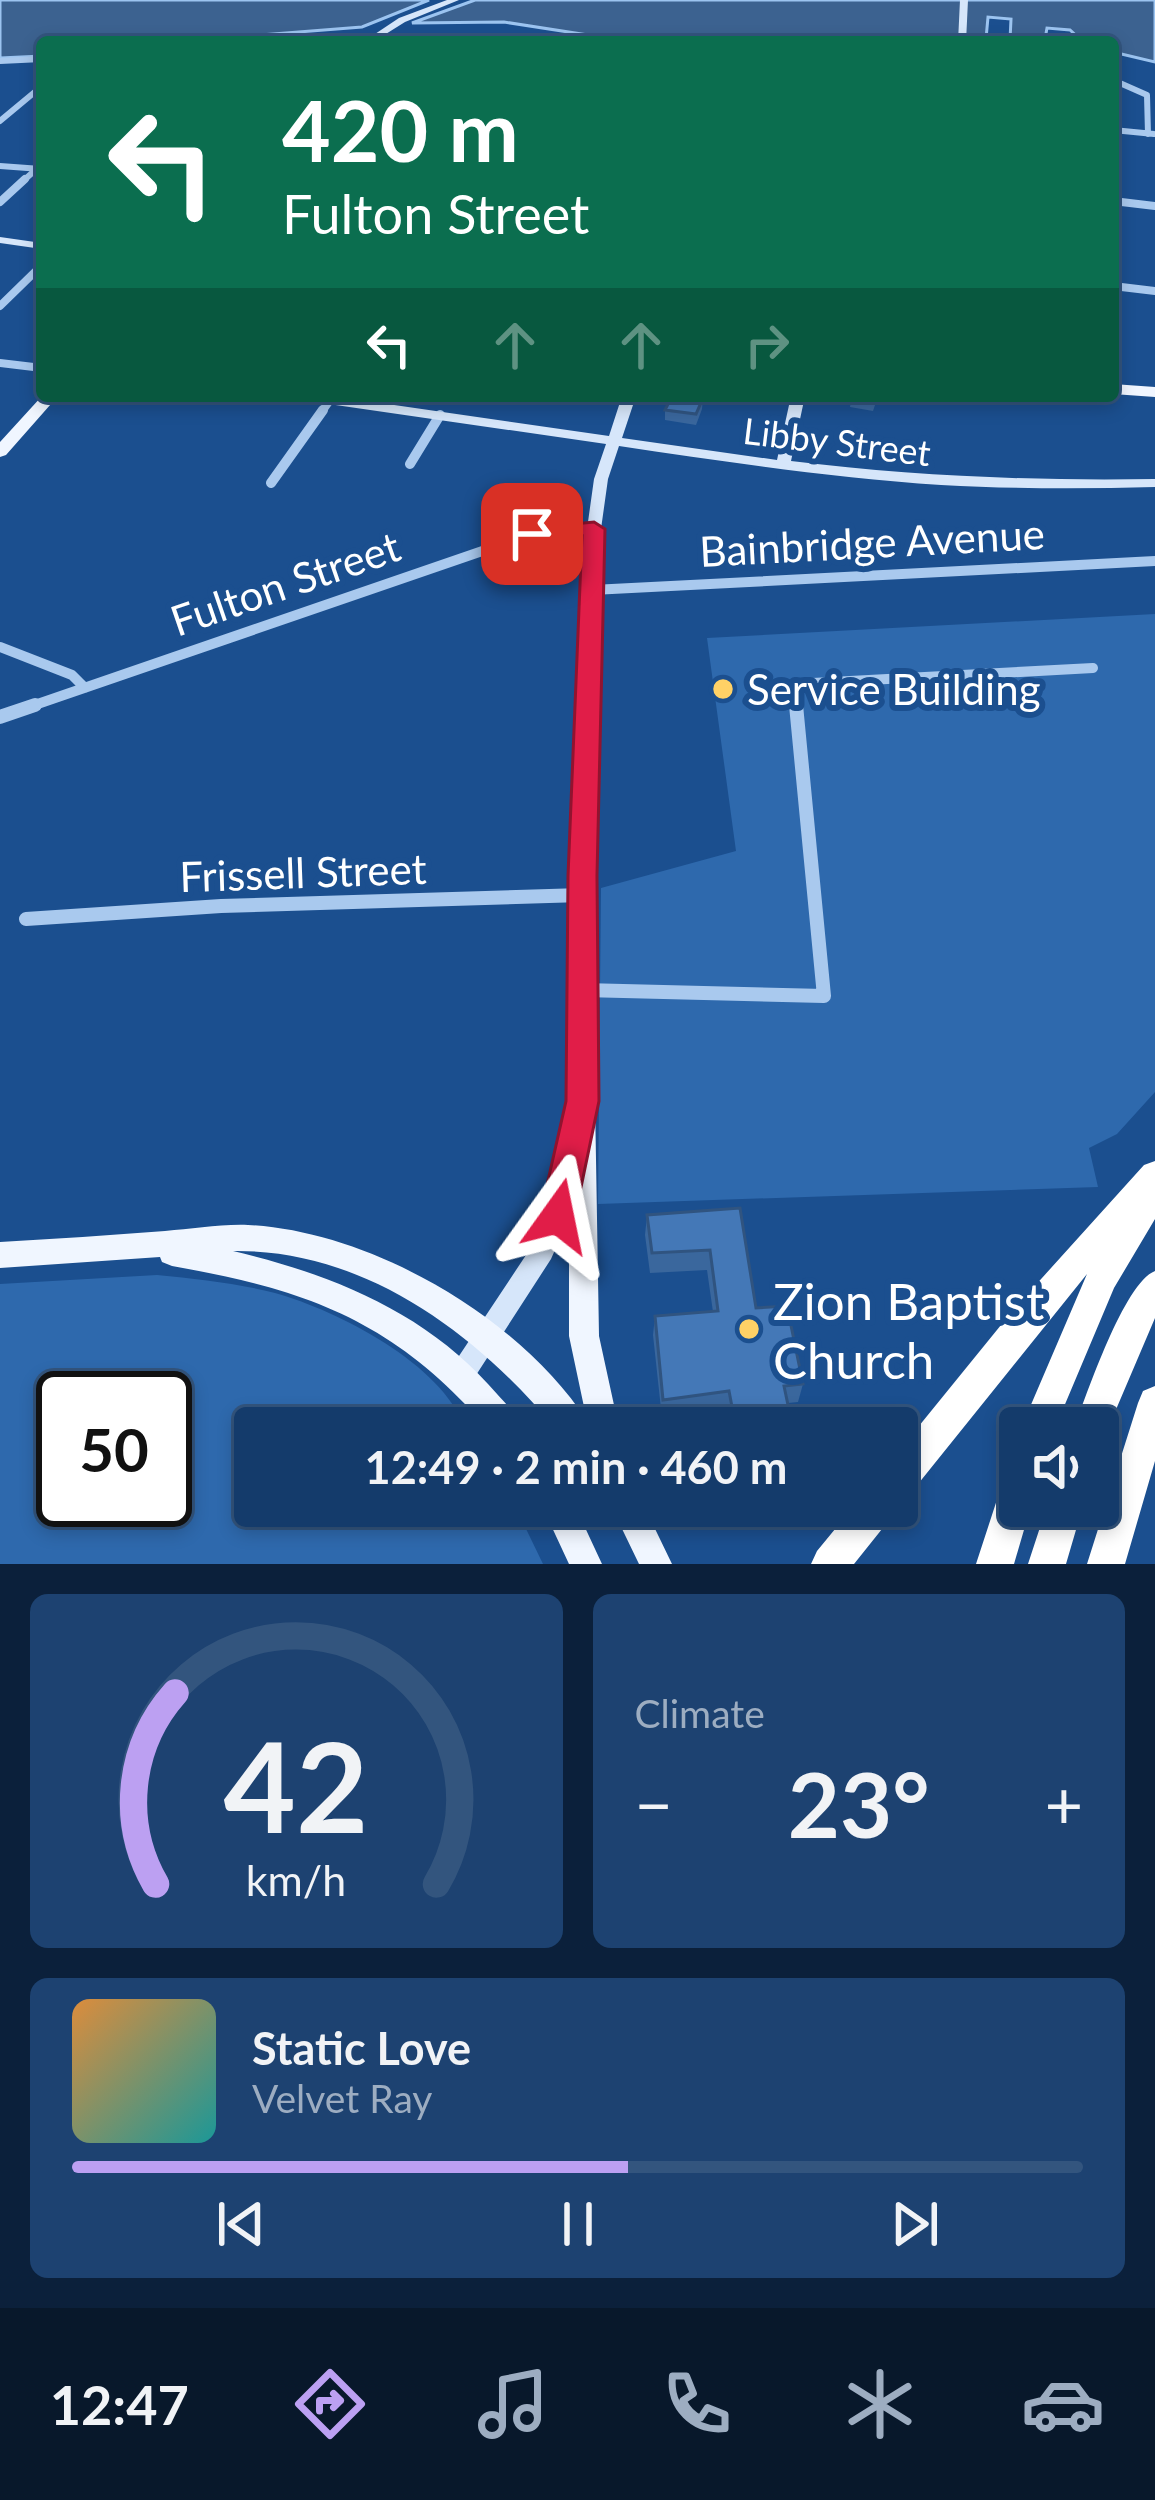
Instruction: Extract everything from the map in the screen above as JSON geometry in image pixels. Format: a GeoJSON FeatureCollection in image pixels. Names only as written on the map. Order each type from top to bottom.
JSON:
{"type":"FeatureCollection","features":[{"type":"Feature","properties":{"kind":"highway"},"geometry":{"type":"LineString","coordinates":[[918,1455],[1026,1320],[1155,1175]]}},
{"type":"Feature","properties":{"kind":"highway"},"geometry":{"type":"LineString","coordinates":[[1047,1407],[1102,1278],[1155,1191]]}},
{"type":"Feature","properties":{"kind":"highway"},"geometry":{"type":"LineString","coordinates":[[1099,1407],[1128,1334],[1155,1286]]}},
{"type":"Feature","properties":{"kind":"highway"},"geometry":{"type":"LineString","coordinates":[[1106,1564],[1155,1403]]}},
{"type":"Feature","properties":{"kind":"highway"},"geometry":{"type":"LineString","coordinates":[[830,1564],[860,1527]]}},
{"type":"Feature","properties":{"kind":"highway"},"geometry":{"type":"LineString","coordinates":[[995,1564],[1006,1527]]}},
{"type":"Feature","properties":{"kind":"highway"},"geometry":{"type":"LineString","coordinates":[[1047,1564],[1058,1527]]}},
{"type":"Feature","properties":{"kind":"main road"},"geometry":{"type":"LineString","coordinates":[[377,36],[455,0]]}},
{"type":"Feature","properties":{"kind":"main road"},"geometry":{"type":"LineString","coordinates":[[962,36],[964,0]]}},
{"type":"Feature","properties":{"kind":"main road"},"geometry":{"type":"LineString","coordinates":[[0,238],[36,242]]}},
{"type":"Feature","properties":{"kind":"main road"},"geometry":{"type":"LineString","coordinates":[[1119,390],[1155,394]]}},
{"type":"Feature","properties":{"kind":"main road"},"geometry":{"type":"LineString","coordinates":[[0,452],[45,402]]}},
{"type":"Feature","properties":{"kind":"main road","name":"Libby Street"},"geometry":{"type":"LineString","coordinates":[[346,402],[783,466],[946,484],[1155,483]]}},
{"type":"Feature","properties":{"kind":"main road"},"geometry":{"type":"LineString","coordinates":[[599,1407],[584,1336],[582,896],[594,529],[612,442],[627,402]]}},
{"type":"Feature","properties":{"kind":"main road"},"geometry":{"type":"LineString","coordinates":[[783,466],[797,402]]}},
{"type":"Feature","properties":{"kind":"main road"},"geometry":{"type":"LineString","coordinates":[[460,1377],[549,1239],[582,1101]]}},
{"type":"Feature","properties":{"kind":"main road"},"geometry":{"type":"LineString","coordinates":[[0,1255],[249,1238],[299,1246],[391,1276],[489,1336],[558,1407]]}},
{"type":"Feature","properties":{"kind":"main road"},"geometry":{"type":"LineString","coordinates":[[130,1247],[240,1264],[304,1280],[392,1323],[460,1377],[488,1407]]}},
{"type":"Feature","properties":{"kind":"main road"},"geometry":{"type":"LineString","coordinates":[[568,1527],[586,1564]]}},
{"type":"Feature","properties":{"kind":"main road"},"geometry":{"type":"LineString","coordinates":[[638,1527],[656,1564]]}},
{"type":"Feature","properties":{"kind":"street"},"geometry":{"type":"LineString","coordinates":[[0,61],[36,58]]}},
{"type":"Feature","properties":{"kind":"street"},"geometry":{"type":"LineString","coordinates":[[1119,83],[1147,95],[1152,134],[1119,131]]}},
{"type":"Feature","properties":{"kind":"street"},"geometry":{"type":"LineString","coordinates":[[0,121],[36,91]]}},
{"type":"Feature","properties":{"kind":"street"},"geometry":{"type":"LineString","coordinates":[[0,166],[36,167]]}},
{"type":"Feature","properties":{"kind":"street"},"geometry":{"type":"LineString","coordinates":[[0,202],[36,170]]}},
{"type":"Feature","properties":{"kind":"street"},"geometry":{"type":"LineString","coordinates":[[1119,202],[1155,206]]}},
{"type":"Feature","properties":{"kind":"street"},"geometry":{"type":"LineString","coordinates":[[0,307],[36,271]]}},
{"type":"Feature","properties":{"kind":"street"},"geometry":{"type":"LineString","coordinates":[[1119,287],[1155,291]]}},
{"type":"Feature","properties":{"kind":"street"},"geometry":{"type":"LineString","coordinates":[[0,363],[36,367]]}},
{"type":"Feature","properties":{"kind":"street"},"geometry":{"type":"LineString","coordinates":[[271,483],[330,402]]}},
{"type":"Feature","properties":{"kind":"street"},"geometry":{"type":"LineString","coordinates":[[410,464],[440,415]]}},
{"type":"Feature","properties":{"kind":"street","name":"Fulton Street"},"geometry":{"type":"LineString","coordinates":[[0,717],[520,538],[555,530],[594,529]]}},
{"type":"Feature","properties":{"kind":"street","name":"Bainbridge Avenue"},"geometry":{"type":"LineString","coordinates":[[592,590],[1155,561]]}},
{"type":"Feature","properties":{"kind":"street"},"geometry":{"type":"LineString","coordinates":[[0,647],[72,675],[85,688]]}},
{"type":"Feature","properties":{"kind":"street"},"geometry":{"type":"LineString","coordinates":[[584,990],[824,996],[794,684],[1094,668]]}},
{"type":"Feature","properties":{"kind":"street","name":"Frissell Street"},"geometry":{"type":"LineString","coordinates":[[26,919],[221,906],[582,896]]}},
{"type":"Feature","properties":{"kind":"shaded area"},"geometry":{"type":"Polygon","coordinates":[[[0,0],[429,0],[362,27],[248,36],[36,36],[36,56],[0,58],[0,0]]]}},
{"type":"Feature","properties":{"kind":"shaded area"},"geometry":{"type":"Polygon","coordinates":[[[475,0],[1155,0],[1155,62],[1119,53],[1119,36],[1076,36],[1070,30],[1047,28],[1046,36],[1010,36],[1011,19],[988,17],[986,36],[594,36],[504,22],[412,23],[475,0]]]}},
{"type":"Feature","properties":{"kind":"shaded area"},"geometry":{"type":"Polygon","coordinates":[[[1155,614],[1155,1092],[1117,1134],[1089,1148],[1098,1187],[598,1204],[601,888],[736,851],[707,638],[1155,614]]]}},
{"type":"Feature","properties":{"kind":"shaded area"},"geometry":{"type":"Polygon","coordinates":[[[157,1275],[246,1287],[301,1301],[385,1343],[435,1382],[454,1407],[234,1407],[234,1527],[525,1527],[543,1564],[0,1564],[0,1284],[157,1275]]]}},
{"type":"Feature","properties":{"kind":"building"},"geometry":{"type":"Polygon","coordinates":[[[669,402],[701,402],[696,414],[665,410],[669,402]]]}},
{"type":"Feature","properties":{"kind":"building","name":"Zion Baptist Church"},"geometry":{"type":"Polygon","coordinates":[[[740,1208],[756,1308],[787,1306],[803,1384],[784,1386],[788,1407],[732,1407],[729,1391],[663,1400],[655,1316],[718,1311],[710,1250],[652,1253],[647,1215],[740,1208]]]}},
{"type":"Feature","properties":{"kind":"place","name":"Service Building"},"geometry":{"type":"Point","coordinates":[723,689]}},
{"type":"Feature","properties":{"kind":"place","name":"Zion Baptist Church"},"geometry":{"type":"Point","coordinates":[749,1329]}},
{"type":"Feature","properties":{"kind":"route"},"geometry":{"type":"LineString","coordinates":[[532,534],[594,529],[583,876],[582,1101],[558,1216]]}}]}
